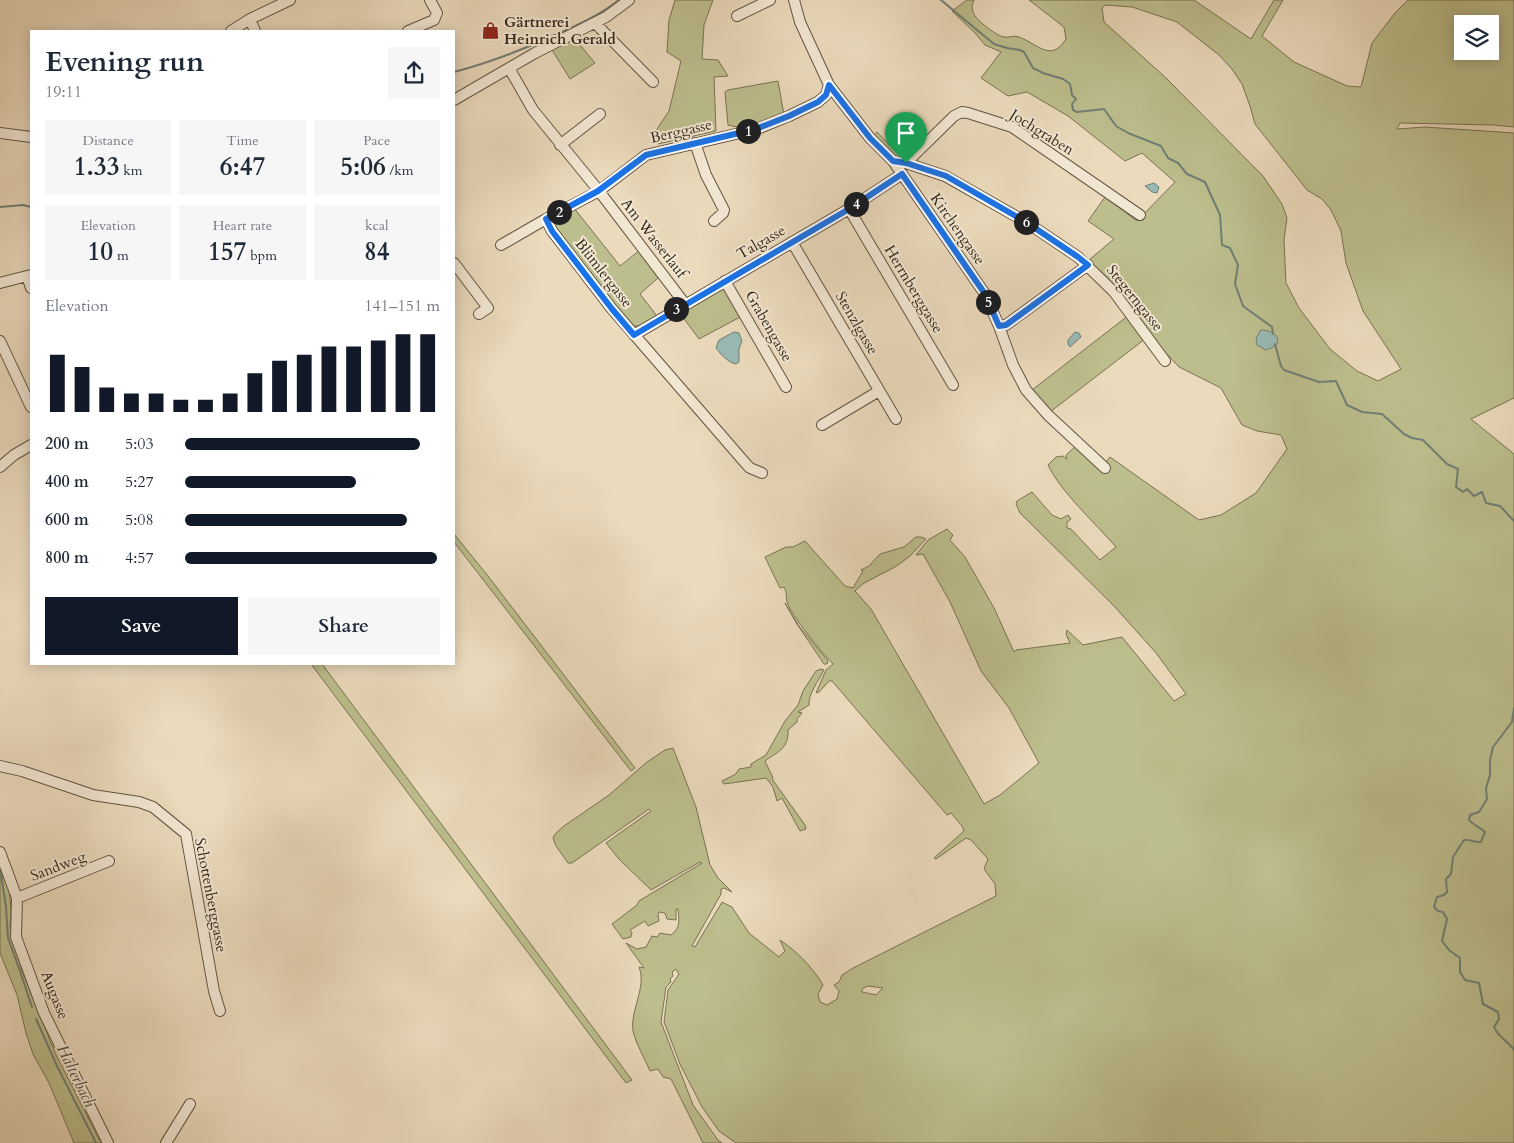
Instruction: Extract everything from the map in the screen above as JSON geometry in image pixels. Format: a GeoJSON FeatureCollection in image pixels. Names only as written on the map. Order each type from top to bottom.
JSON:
{"type":"FeatureCollection","features":[{"type":"Feature","properties":{"kind":"street"},"geometry":{"type":"LineString","coordinates":[[233,30],[250,19],[290,0]]}},
{"type":"Feature","properties":{"kind":"street"},"geometry":{"type":"LineString","coordinates":[[410,30],[434,20],[436,13],[430,0]]}},
{"type":"Feature","properties":{"kind":"street"},"geometry":{"type":"LineString","coordinates":[[455,99],[509,68],[595,23],[617,10],[629,0]]}},
{"type":"Feature","properties":{"kind":"street"},"geometry":{"type":"LineString","coordinates":[[737,16],[770,0]]}},
{"type":"Feature","properties":{"kind":"street","name":"Kirchengasse"},"geometry":{"type":"LineString","coordinates":[[794,0],[800,22],[829,85],[870,138],[893,161],[985,294],[1013,365],[1026,390],[1048,414],[1105,468]]}},
{"type":"Feature","properties":{"kind":"street"},"geometry":{"type":"LineString","coordinates":[[250,19],[256,30]]}},
{"type":"Feature","properties":{"kind":"street"},"geometry":{"type":"LineString","coordinates":[[595,23],[653,82]]}},
{"type":"Feature","properties":{"kind":"street"},"geometry":{"type":"LineString","coordinates":[[501,245],[598,191],[533,110],[509,68]]}},
{"type":"Feature","properties":{"kind":"street","name":"Berggasse"},"geometry":{"type":"LineString","coordinates":[[598,191],[646,155],[756,129],[818,102],[826,95],[829,85]]}},
{"type":"Feature","properties":{"kind":"street","name":"Jochgraben"},"geometry":{"type":"LineString","coordinates":[[906,163],[954,116],[962,112],[968,113],[1012,127],[1140,215]]}},
{"type":"Feature","properties":{"kind":"street"},"geometry":{"type":"LineString","coordinates":[[560,145],[600,114]]}},
{"type":"Feature","properties":{"kind":"street"},"geometry":{"type":"LineString","coordinates":[[0,133],[30,138]]}},
{"type":"Feature","properties":{"kind":"street"},"geometry":{"type":"LineString","coordinates":[[695,143],[706,175],[724,210],[714,221]]}},
{"type":"Feature","properties":{"kind":"street","name":"Stegerngasse"},"geometry":{"type":"LineString","coordinates":[[893,161],[906,163],[946,176],[1026,222],[1078,257],[1114,292],[1165,361]]}},
{"type":"Feature","properties":{"kind":"street","name":"Talgasse"},"geometry":{"type":"LineString","coordinates":[[634,335],[849,209],[902,174]]}},
{"type":"Feature","properties":{"kind":"street","name":"Am Wasserlauf"},"geometry":{"type":"LineString","coordinates":[[598,191],[685,304]]}},
{"type":"Feature","properties":{"kind":"street","name":"Herrnberggasse"},"geometry":{"type":"LineString","coordinates":[[849,209],[953,385]]}},
{"type":"Feature","properties":{"kind":"street","name":"Blümlergasse"},"geometry":{"type":"LineString","coordinates":[[546,219],[552,231],[634,335],[747,465],[762,473]]}},
{"type":"Feature","properties":{"kind":"street","name":"Stenzlgasse"},"geometry":{"type":"LineString","coordinates":[[792,242],[896,419]]}},
{"type":"Feature","properties":{"kind":"street"},"geometry":{"type":"LineString","coordinates":[[455,264],[488,308],[479,314]]}},
{"type":"Feature","properties":{"kind":"street"},"geometry":{"type":"LineString","coordinates":[[999,326],[1006,325],[1088,265]]}},
{"type":"Feature","properties":{"kind":"street"},"geometry":{"type":"LineString","coordinates":[[0,283],[29,275]]}},
{"type":"Feature","properties":{"kind":"street","name":"Grabengasse"},"geometry":{"type":"LineString","coordinates":[[725,281],[786,387]]}},
{"type":"Feature","properties":{"kind":"street"},"geometry":{"type":"LineString","coordinates":[[0,341],[30,404]]}},
{"type":"Feature","properties":{"kind":"street"},"geometry":{"type":"LineString","coordinates":[[822,425],[879,391]]}},
{"type":"Feature","properties":{"kind":"street"},"geometry":{"type":"LineString","coordinates":[[0,467],[14,455],[30,446]]}},
{"type":"Feature","properties":{"kind":"street","name":"Schottenberggasse"},"geometry":{"type":"LineString","coordinates":[[0,766],[22,771],[93,795],[153,806],[186,834],[214,992],[220,1010]]}},
{"type":"Feature","properties":{"kind":"street","name":"Augasse"},"geometry":{"type":"LineString","coordinates":[[0,852],[17,898],[16,937],[44,1013],[108,1143]]}},
{"type":"Feature","properties":{"kind":"street","name":"Sandweg"},"geometry":{"type":"LineString","coordinates":[[17,898],[110,862]]}},
{"type":"Feature","properties":{"kind":"street"},"geometry":{"type":"LineString","coordinates":[[166,1143],[190,1104]]}},
{"type":"Feature","properties":{"kind":"green space"},"geometry":{"type":"Polygon","coordinates":[[[675,0],[713,0],[704,25],[702,59],[718,60],[728,76],[714,77],[716,131],[658,144],[655,132],[669,111],[681,61],[667,52],[669,20],[675,0]]]}},
{"type":"Feature","properties":{"kind":"green space"},"geometry":{"type":"Polygon","coordinates":[[[967,0],[974,0],[972,5],[974,15],[980,22],[1001,36],[1019,37],[1044,50],[1050,51],[1055,50],[1066,39],[1064,27],[1029,0],[1194,0],[1251,39],[1274,0],[1283,0],[1262,36],[1294,62],[1347,86],[1361,87],[1372,43],[1395,13],[1408,0],[1514,0],[1514,127],[1400,123],[1397,129],[1425,127],[1514,133],[1514,398],[1471,419],[1514,454],[1514,1143],[736,1143],[719,1131],[702,1107],[680,1064],[664,1022],[668,990],[679,974],[676,969],[672,972],[671,982],[666,987],[661,1022],[693,1105],[722,1143],[703,1143],[671,1079],[663,1077],[658,1069],[650,1071],[633,1031],[634,1015],[641,982],[639,967],[644,968],[626,943],[637,949],[646,947],[652,936],[657,937],[660,933],[671,935],[678,926],[678,909],[676,909],[676,920],[667,919],[665,913],[659,912],[659,921],[648,926],[645,921],[630,930],[632,933],[631,937],[623,939],[612,924],[637,905],[639,901],[702,863],[700,862],[651,890],[619,859],[606,843],[651,811],[649,809],[572,863],[568,863],[556,846],[553,838],[564,826],[609,795],[647,762],[665,750],[673,748],[696,807],[710,865],[718,878],[732,892],[724,888],[721,889],[721,894],[692,946],[695,947],[722,902],[732,907],[749,933],[779,957],[785,951],[780,940],[799,955],[823,985],[818,994],[820,1002],[827,1005],[837,999],[839,991],[834,985],[839,982],[842,975],[996,896],[995,884],[984,869],[988,859],[971,840],[966,838],[936,859],[934,858],[964,831],[951,813],[947,815],[832,681],[829,681],[816,693],[826,670],[833,664],[794,616],[787,602],[785,589],[784,587],[780,588],[765,557],[805,541],[845,586],[853,588],[863,571],[861,570],[869,566],[880,554],[904,547],[916,537],[926,539],[909,557],[895,567],[864,583],[855,591],[871,609],[984,804],[1000,795],[1039,763],[1009,708],[981,671],[950,602],[923,554],[916,555],[928,540],[947,529],[953,535],[950,540],[965,557],[994,608],[1014,652],[1016,650],[1070,643],[1066,634],[1067,630],[1083,645],[1122,637],[1174,701],[1186,694],[1157,654],[1114,606],[1020,513],[1016,504],[1017,501],[1032,492],[1052,515],[1061,519],[1068,515],[1071,519],[1067,522],[1067,528],[1071,529],[1100,560],[1116,547],[1061,486],[1048,465],[1056,457],[1063,456],[1067,459],[1066,455],[1076,446],[1100,469],[1110,457],[1199,520],[1221,515],[1256,493],[1287,449],[1281,435],[1257,431],[1242,425],[1221,388],[1179,367],[1151,337],[1123,297],[1089,260],[1114,239],[1088,221],[1105,197],[1137,221],[1175,182],[1142,153],[1125,161],[1068,116],[1027,92],[1008,96],[981,78],[1001,52],[985,45],[952,11],[967,0]],[[1105,5],[1102,8],[1104,22],[1165,77],[1263,176],[1282,204],[1287,218],[1284,240],[1286,283],[1299,308],[1330,349],[1357,371],[1378,381],[1401,369],[1363,311],[1346,263],[1341,231],[1331,210],[1322,199],[1307,190],[1255,124],[1242,84],[1232,69],[1219,55],[1177,22],[1132,7],[1105,5]],[[868,986],[862,989],[862,992],[876,995],[883,988],[868,986]]]}},
{"type":"Feature","properties":{"kind":"green space"},"geometry":{"type":"Polygon","coordinates":[[[575,39],[595,63],[570,79],[552,50],[575,39]]]}},
{"type":"Feature","properties":{"kind":"green space"},"geometry":{"type":"Polygon","coordinates":[[[778,81],[784,115],[749,126],[735,127],[728,125],[725,92],[778,81]]]}},
{"type":"Feature","properties":{"kind":"green space"},"geometry":{"type":"Polygon","coordinates":[[[877,132],[900,156],[898,158],[872,137],[877,132]]]}},
{"type":"Feature","properties":{"kind":"green space"},"geometry":{"type":"Polygon","coordinates":[[[574,208],[620,266],[640,250],[659,277],[640,294],[657,316],[640,326],[632,326],[553,225],[555,219],[574,208]]]}},
{"type":"Feature","properties":{"kind":"green space"},"geometry":{"type":"Polygon","coordinates":[[[722,288],[726,289],[742,316],[699,339],[679,312],[722,288]]]}},
{"type":"Feature","properties":{"kind":"green space"},"geometry":{"type":"Polygon","coordinates":[[[1129,315],[1145,339],[1050,412],[1032,390],[1129,315]]]}},
{"type":"Feature","properties":{"kind":"green space"},"geometry":{"type":"Polygon","coordinates":[[[455,535],[635,768],[631,771],[455,543],[455,535]]]}},
{"type":"Feature","properties":{"kind":"green space"},"geometry":{"type":"Polygon","coordinates":[[[785,603],[799,626],[828,661],[827,664],[824,664],[797,624],[785,603]]]}},
{"type":"Feature","properties":{"kind":"green space"},"geometry":{"type":"Polygon","coordinates":[[[312,665],[323,665],[632,1080],[626,1083],[312,665]]]}},
{"type":"Feature","properties":{"kind":"green space"},"geometry":{"type":"Polygon","coordinates":[[[824,670],[812,692],[809,705],[798,712],[802,713],[797,722],[788,730],[787,742],[778,752],[765,761],[772,779],[805,825],[806,829],[800,831],[782,798],[777,801],[773,787],[766,778],[724,784],[722,781],[736,774],[739,769],[751,767],[751,764],[766,755],[785,721],[798,705],[803,691],[816,671],[824,670]]]}},
{"type":"Feature","properties":{"kind":"green space"},"geometry":{"type":"Polygon","coordinates":[[[0,876],[3,876],[9,888],[10,926],[22,971],[56,1055],[101,1143],[74,1143],[49,1083],[33,1054],[17,995],[0,953],[0,876]]]}},
{"type":"Feature","properties":{"kind":"water"},"geometry":{"type":"Polygon","coordinates":[[[1154,183],[1159,187],[1157,193],[1152,192],[1145,186],[1154,183]]]}},
{"type":"Feature","properties":{"kind":"water"},"geometry":{"type":"Polygon","coordinates":[[[1261,330],[1276,335],[1277,344],[1266,350],[1257,345],[1256,338],[1261,330]]]}},
{"type":"Feature","properties":{"kind":"water"},"geometry":{"type":"Polygon","coordinates":[[[734,332],[739,333],[742,341],[739,349],[739,362],[736,364],[725,358],[716,348],[719,340],[734,332]]]}},
{"type":"Feature","properties":{"kind":"water"},"geometry":{"type":"Polygon","coordinates":[[[1075,332],[1079,333],[1081,337],[1070,347],[1068,340],[1075,332]]]}},
{"type":"Feature","properties":{"kind":"waterway"},"geometry":{"type":"LineString","coordinates":[[455,72],[543,41],[588,19],[619,0]]}},
{"type":"Feature","properties":{"kind":"waterway"},"geometry":{"type":"LineString","coordinates":[[941,0],[994,44],[1024,52],[1033,68],[1063,79],[1070,84],[1072,95],[1076,99],[1072,104],[1073,110],[1077,112],[1104,109],[1116,126],[1128,133],[1161,146],[1168,158],[1178,163],[1187,174],[1205,182],[1220,215],[1222,245],[1230,248],[1238,265],[1235,284],[1243,306],[1272,327],[1273,334]]}},
{"type":"Feature","properties":{"kind":"waterway"},"geometry":{"type":"LineString","coordinates":[[0,207],[23,205],[30,207]]}},
{"type":"Feature","properties":{"kind":"waterway"},"geometry":{"type":"LineString","coordinates":[[1275,344],[1281,366],[1284,370],[1319,382],[1336,381],[1347,405],[1362,412],[1382,414],[1404,434],[1423,440],[1447,464],[1458,469],[1456,487],[1463,492],[1467,489],[1474,496],[1482,492],[1486,503],[1500,506],[1514,521]]}},
{"type":"Feature","properties":{"kind":"waterway"},"geometry":{"type":"LineString","coordinates":[[1514,708],[1512,722],[1493,747],[1490,760],[1490,775],[1486,788],[1487,799],[1479,812],[1470,815],[1469,820],[1485,832],[1481,842],[1464,840],[1453,857],[1451,874],[1446,879],[1447,892],[1437,897],[1434,907],[1438,911],[1443,912],[1447,919],[1442,941],[1449,950],[1460,958],[1460,972],[1465,980],[1479,983],[1483,1004],[1498,1012],[1499,1019],[1494,1027],[1514,1050]]}},
{"type":"Feature","properties":{"kind":"waterway","name":"Halterbach"},"geometry":{"type":"LineString","coordinates":[[0,868],[6,907],[8,938],[32,1007]]}},
{"type":"Feature","properties":{"kind":"waterway","name":"Halterbach"},"geometry":{"type":"LineString","coordinates":[[36,1019],[57,1066],[96,1143]]}},
{"type":"Feature","properties":{"kind":"place","name":"Gärtnerei Heinrich Gerald"},"geometry":{"type":"Point","coordinates":[490,31]}},
{"type":"Feature","properties":{"kind":"route"},"geometry":{"type":"LineString","coordinates":[[829,85],[870,138],[893,161],[906,163],[946,176],[1026,222],[1088,265],[1006,325],[999,326],[985,294],[902,174],[849,209],[634,335],[552,231],[546,219],[598,191],[646,155],[756,129],[818,102],[826,95],[829,85]]}}]}
